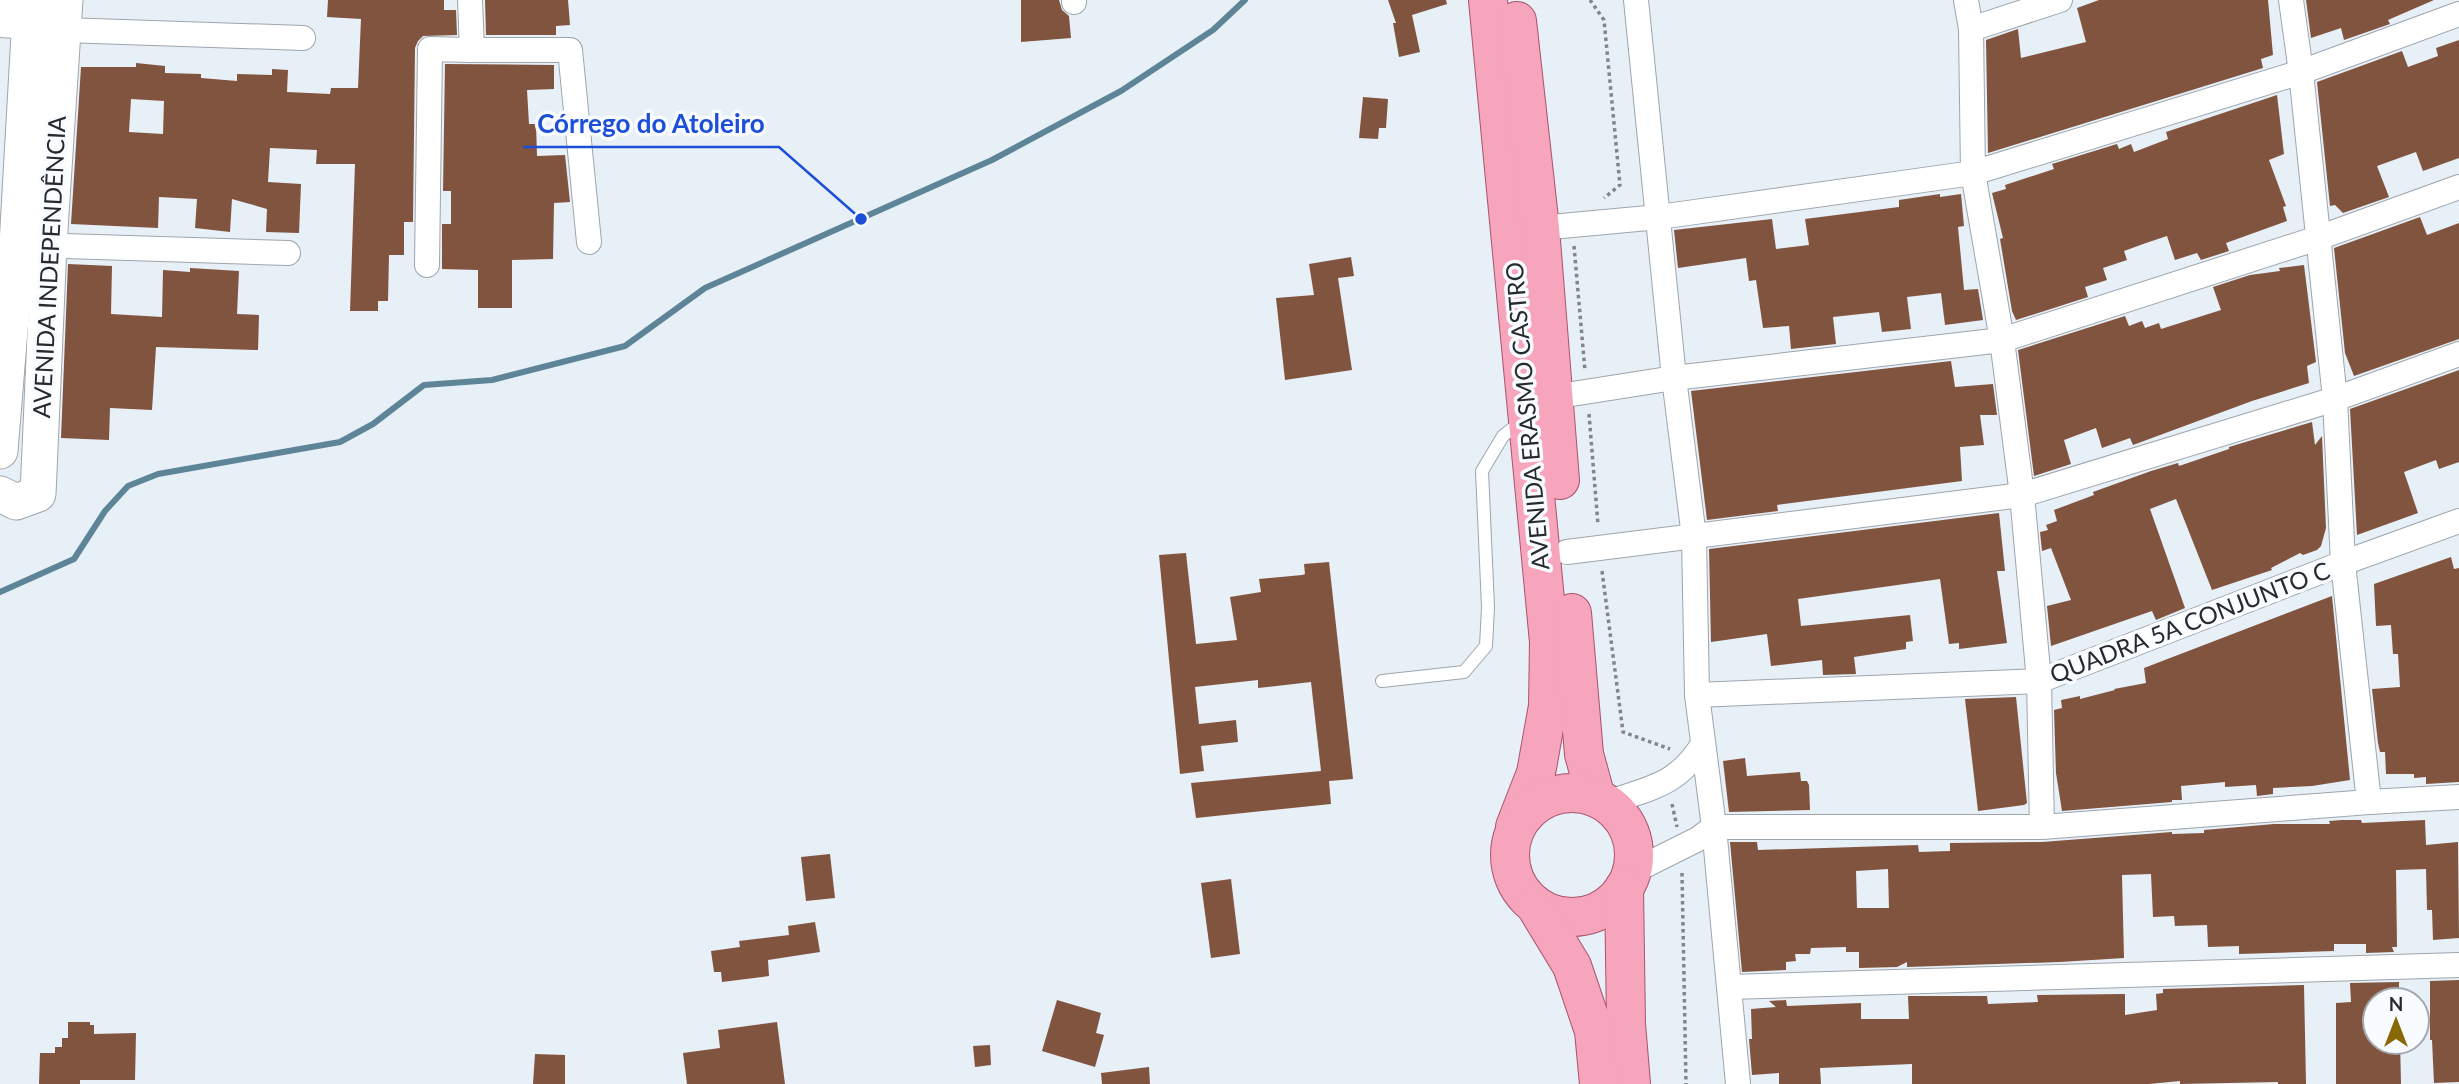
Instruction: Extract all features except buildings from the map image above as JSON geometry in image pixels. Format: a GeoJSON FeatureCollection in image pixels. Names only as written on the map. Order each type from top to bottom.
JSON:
{"type":"FeatureCollection","features":[{"type":"Feature","properties":{"kind":"main road","name":"AVENIDA ERASMO CASTRO"},"geometry":{"type":"LineString","coordinates":[[1488,0],[1540,407],[1567,552],[1584,754],[1601,800]]}},
{"type":"Feature","properties":{"kind":"main road","name":"AVENIDA ERASMO CASTRO"},"geometry":{"type":"LineString","coordinates":[[1515,0],[1540,228],[1540,407],[1549,642],[1548,706],[1536,773],[1515,827]]}},
{"type":"Feature","properties":{"kind":"main road"},"geometry":{"type":"LineString","coordinates":[[1628,880],[1611,904],[1593,914],[1573,917],[1553,915],[1535,905],[1519,890],[1511,870],[1509,848],[1515,827],[1530,809],[1549,797],[1573,793],[1601,800],[1621,816],[1630,833],[1634,853],[1628,880],[1626,1024],[1631,1084]]}},
{"type":"Feature","properties":{"kind":"main road"},"geometry":{"type":"LineString","coordinates":[[1535,905],[1572,966],[1594,1031],[1599,1084]]}},
{"type":"Feature","properties":{"kind":"street"},"geometry":{"type":"LineString","coordinates":[[6,0],[34,18],[303,38]]}},
{"type":"Feature","properties":{"kind":"street"},"geometry":{"type":"LineString","coordinates":[[470,0],[472,50]]}},
{"type":"Feature","properties":{"kind":"street"},"geometry":{"type":"LineString","coordinates":[[1636,0],[1674,378],[1694,537],[1697,695],[1714,827],[1738,1084]]}},
{"type":"Feature","properties":{"kind":"street"},"geometry":{"type":"LineString","coordinates":[[1966,0],[1971,29],[1973,173],[2003,340],[2022,495],[2039,681],[2042,827]]}},
{"type":"Feature","properties":{"kind":"street"},"geometry":{"type":"LineString","coordinates":[[1971,29],[2060,0]]}},
{"type":"Feature","properties":{"kind":"street","name":"QUADRA 5A CONJUNTO C"},"geometry":{"type":"LineString","coordinates":[[1697,695],[2039,681],[2343,563],[2335,398],[2291,0]]}},
{"type":"Feature","properties":{"kind":"street"},"geometry":{"type":"LineString","coordinates":[[1540,228],[1658,217],[1973,173],[2301,72],[2459,15]]}},
{"type":"Feature","properties":{"kind":"street","name":"AVENIDA INDEPENDÊNCIA"},"geometry":{"type":"LineString","coordinates":[[0,451],[22,245],[34,18]]}},
{"type":"Feature","properties":{"kind":"street"},"geometry":{"type":"LineString","coordinates":[[427,265],[430,49],[570,50],[589,242]]}},
{"type":"Feature","properties":{"kind":"street"},"geometry":{"type":"LineString","coordinates":[[1540,407],[1674,378],[2003,340],[2318,238],[2459,187]]}},
{"type":"Feature","properties":{"kind":"street"},"geometry":{"type":"LineString","coordinates":[[22,245],[288,253]]}},
{"type":"Feature","properties":{"kind":"street","name":"AVENIDA INDEPENDÊNCIA"},"geometry":{"type":"LineString","coordinates":[[0,494],[16,502],[38,494],[22,245]]}},
{"type":"Feature","properties":{"kind":"street"},"geometry":{"type":"LineString","coordinates":[[1567,552],[2022,495],[2335,398],[2459,354]]}},
{"type":"Feature","properties":{"kind":"street"},"geometry":{"type":"LineString","coordinates":[[2369,802],[2343,563],[2459,521]]}},
{"type":"Feature","properties":{"kind":"street"},"geometry":{"type":"LineString","coordinates":[[1601,800],[1667,782],[1692,763],[1703,744]]}},
{"type":"Feature","properties":{"kind":"street"},"geometry":{"type":"LineString","coordinates":[[1628,880],[1714,827],[2042,827],[2459,797]]}},
{"type":"Feature","properties":{"kind":"street"},"geometry":{"type":"LineString","coordinates":[[1729,987],[2459,965]]}},
{"type":"Feature","properties":{"kind":"lane"},"geometry":{"type":"LineString","coordinates":[[1382,681],[1464,671],[1486,646],[1488,607],[1482,471],[1503,436],[1540,407]]}},
{"type":"Feature","properties":{"kind":"waterway"},"geometry":{"type":"LineString","coordinates":[[0,592],[74,559],[105,511],[128,486],[158,474],[340,442],[373,424],[424,385],[492,380],[625,346],[705,288],[992,160],[1121,91],[1213,30],[1245,0]]}},
{"type":"Feature","properties":{"kind":"place","name":"Córrego do Atoleiro"},"geometry":{"type":"Point","coordinates":[861,219]}}]}
